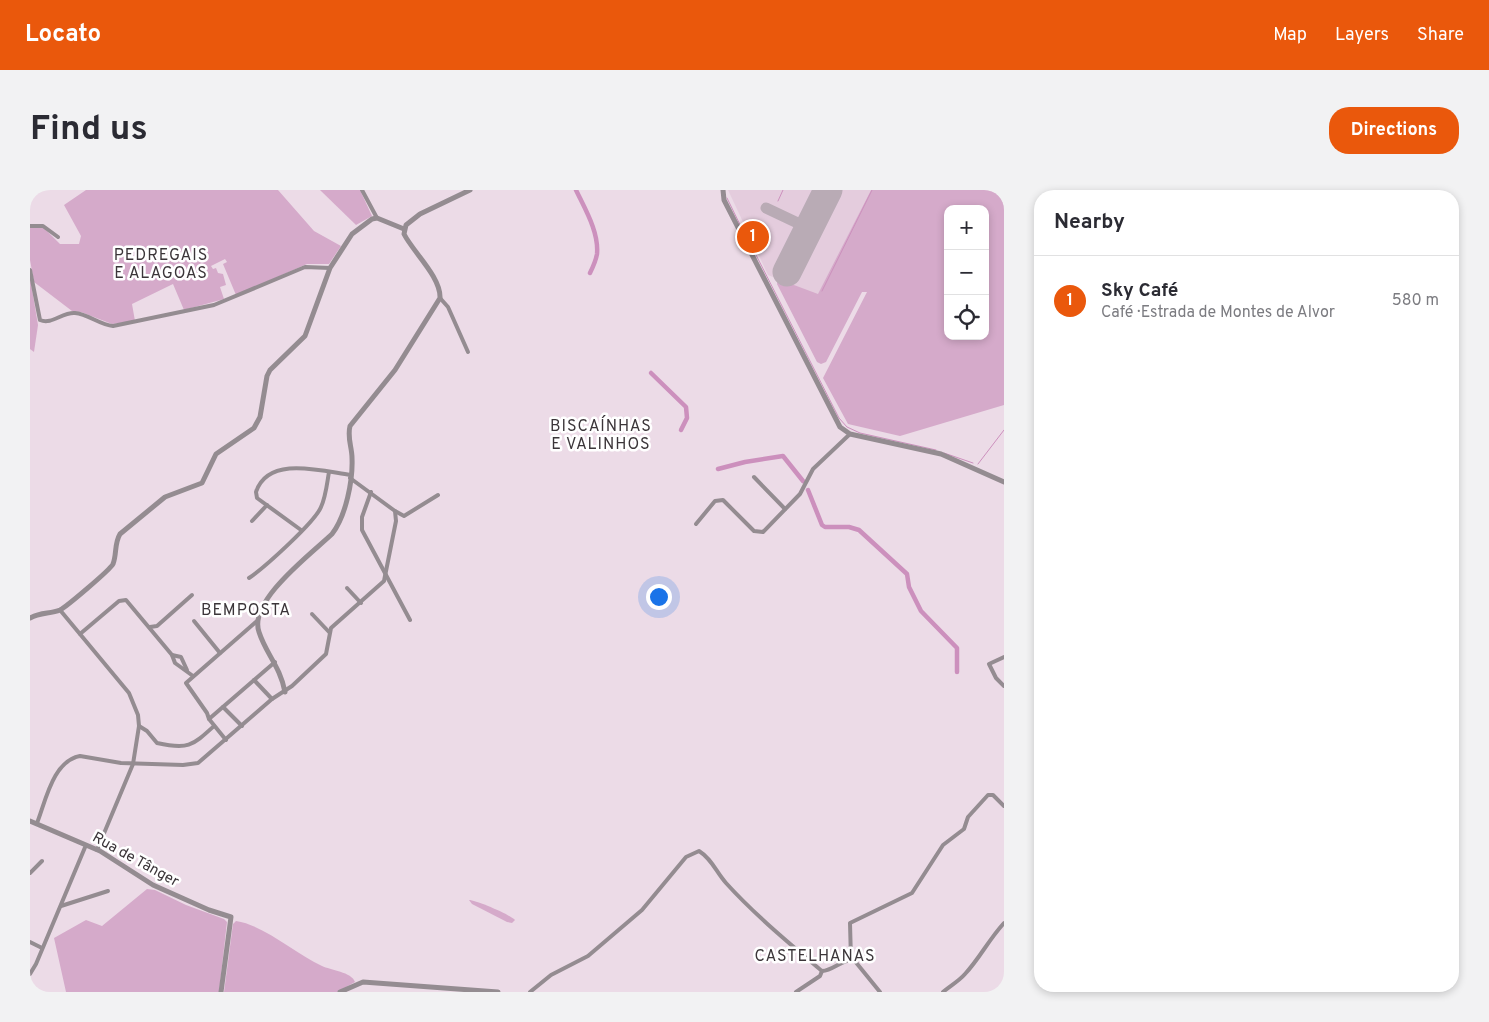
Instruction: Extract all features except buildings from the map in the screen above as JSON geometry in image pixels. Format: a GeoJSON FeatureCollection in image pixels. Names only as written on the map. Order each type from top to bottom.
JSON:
{"type":"FeatureCollection","features":[{"type":"Feature","properties":{"kind":"street"},"geometry":{"type":"LineString","coordinates":[[362,190],[377,218]]}},
{"type":"Feature","properties":{"kind":"street"},"geometry":{"type":"LineString","coordinates":[[404,229],[420,214],[470,190]]}},
{"type":"Feature","properties":{"kind":"street"},"geometry":{"type":"LineString","coordinates":[[723,190],[724,200],[840,427],[850,434],[941,454],[1004,482]]}},
{"type":"Feature","properties":{"kind":"street"},"geometry":{"type":"LineString","coordinates":[[30,618],[38,614],[60,610],[112,566],[116,541],[125,529],[165,497],[202,483],[216,454],[254,428],[260,417],[267,376],[276,363],[305,336],[330,268],[352,234],[372,219],[377,218],[404,229]]}},
{"type":"Feature","properties":{"kind":"street"},"geometry":{"type":"LineString","coordinates":[[30,226],[43,226],[58,237]]}},
{"type":"Feature","properties":{"kind":"street"},"geometry":{"type":"LineString","coordinates":[[285,692],[281,672],[260,637],[257,621],[262,605],[267,597],[336,528],[345,510],[350,477],[352,460],[348,433],[350,426],[399,364],[440,298],[440,290],[435,280],[406,238],[404,229]]}},
{"type":"Feature","properties":{"kind":"street"},"geometry":{"type":"LineString","coordinates":[[30,270],[40,320],[47,322],[76,313],[102,324],[113,326],[214,305],[305,267],[330,268]]}},
{"type":"Feature","properties":{"kind":"street"},"geometry":{"type":"LineString","coordinates":[[440,298],[448,307],[468,352]]}},
{"type":"Feature","properties":{"kind":"street"},"geometry":{"type":"LineString","coordinates":[[696,524],[715,501],[718,500],[728,503],[750,527],[758,532],[763,532],[800,494],[813,469],[850,434]]}},
{"type":"Feature","properties":{"kind":"street"},"geometry":{"type":"LineString","coordinates":[[302,530],[257,498],[256,492],[262,480],[273,474],[294,468],[329,472],[350,477],[404,516],[438,495]]}},
{"type":"Feature","properties":{"kind":"street"},"geometry":{"type":"LineString","coordinates":[[249,578],[267,566],[321,508],[329,472]]}},
{"type":"Feature","properties":{"kind":"street"},"geometry":{"type":"LineString","coordinates":[[760,475],[755,478],[786,509]]}},
{"type":"Feature","properties":{"kind":"street"},"geometry":{"type":"LineString","coordinates":[[371,492],[362,517],[362,530],[410,620]]}},
{"type":"Feature","properties":{"kind":"street"},"geometry":{"type":"LineString","coordinates":[[252,521],[267,505]]}},
{"type":"Feature","properties":{"kind":"street"},"geometry":{"type":"LineString","coordinates":[[37,823],[59,770],[72,758],[80,756],[133,764],[198,763],[272,699],[285,692],[326,654],[329,632],[379,586],[386,574],[396,521],[395,511]]}},
{"type":"Feature","properties":{"kind":"street"},"geometry":{"type":"LineString","coordinates":[[347,588],[360,603]]}},
{"type":"Feature","properties":{"kind":"street"},"geometry":{"type":"LineString","coordinates":[[150,627],[157,626],[192,595]]}},
{"type":"Feature","properties":{"kind":"street"},"geometry":{"type":"LineString","coordinates":[[80,634],[123,599],[130,603],[150,627],[172,655],[175,663],[193,676]]}},
{"type":"Feature","properties":{"kind":"street"},"geometry":{"type":"LineString","coordinates":[[60,610],[129,693],[136,709],[139,726],[133,764],[97,850]]}},
{"type":"Feature","properties":{"kind":"street"},"geometry":{"type":"LineString","coordinates":[[312,614],[329,632]]}},
{"type":"Feature","properties":{"kind":"street"},"geometry":{"type":"LineString","coordinates":[[194,621],[220,653]]}},
{"type":"Feature","properties":{"kind":"street"},"geometry":{"type":"LineString","coordinates":[[226,740],[186,686],[188,680],[257,621]]}},
{"type":"Feature","properties":{"kind":"street"},"geometry":{"type":"LineString","coordinates":[[172,655],[181,657],[187,670]]}},
{"type":"Feature","properties":{"kind":"street"},"geometry":{"type":"LineString","coordinates":[[1004,657],[989,664],[996,678],[1004,686]]}},
{"type":"Feature","properties":{"kind":"street"},"geometry":{"type":"LineString","coordinates":[[209,719],[275,662]]}},
{"type":"Feature","properties":{"kind":"street"},"geometry":{"type":"LineString","coordinates":[[254,680],[272,699]]}},
{"type":"Feature","properties":{"kind":"street"},"geometry":{"type":"LineString","coordinates":[[223,707],[242,726]]}},
{"type":"Feature","properties":{"kind":"street"},"geometry":{"type":"LineString","coordinates":[[139,726],[147,730],[157,743],[188,746],[194,744],[214,726]]}},
{"type":"Feature","properties":{"kind":"street"},"geometry":{"type":"LineString","coordinates":[[851,960],[850,923],[912,893],[943,845],[964,829],[968,817],[988,795],[992,795],[1004,806]]}},
{"type":"Feature","properties":{"kind":"street","name":"Rua de Tânger"},"geometry":{"type":"LineString","coordinates":[[30,820],[97,850],[153,885],[209,910],[231,917],[220,992]]}},
{"type":"Feature","properties":{"kind":"street"},"geometry":{"type":"LineString","coordinates":[[30,974],[86,845]]}},
{"type":"Feature","properties":{"kind":"street"},"geometry":{"type":"LineString","coordinates":[[530,992],[551,974],[588,956],[614,935],[642,910],[686,857],[699,851],[705,855],[725,882],[782,938],[822,971],[830,970],[847,960],[854,960],[880,992]]}},
{"type":"Feature","properties":{"kind":"street"},"geometry":{"type":"LineString","coordinates":[[30,873],[42,861]]}},
{"type":"Feature","properties":{"kind":"street"},"geometry":{"type":"LineString","coordinates":[[61,906],[108,891]]}},
{"type":"Feature","properties":{"kind":"street"},"geometry":{"type":"LineString","coordinates":[[943,992],[964,976],[977,960],[986,942],[1004,923]]}},
{"type":"Feature","properties":{"kind":"street"},"geometry":{"type":"LineString","coordinates":[[30,942],[42,948]]}},
{"type":"Feature","properties":{"kind":"street"},"geometry":{"type":"LineString","coordinates":[[796,992],[820,976],[822,971]]}},
{"type":"Feature","properties":{"kind":"street"},"geometry":{"type":"LineString","coordinates":[[340,992],[362,982],[498,992]]}},
{"type":"Feature","properties":{"kind":"street"},"geometry":{"type":"LineString","coordinates":[[398,984],[398,992]]}},
{"type":"Feature","properties":{"kind":"shaded area"},"geometry":{"type":"Polygon","coordinates":[[[86,190],[278,190],[314,231],[341,246],[329,264],[307,264],[236,295],[223,264],[227,262],[225,259],[211,266],[213,269],[216,268],[218,273],[223,274],[226,285],[220,287],[224,299],[184,310],[173,284],[132,304],[135,321],[112,324],[81,312],[72,311],[34,282],[30,260],[30,228],[44,228],[60,244],[79,244],[81,236],[64,205],[86,190]]]}},
{"type":"Feature","properties":{"kind":"shaded area"},"geometry":{"type":"Polygon","coordinates":[[[320,190],[360,190],[372,216],[356,225],[320,190]]]}},
{"type":"Feature","properties":{"kind":"shaded area"},"geometry":{"type":"Polygon","coordinates":[[[728,190],[871,190],[818,295],[768,275],[728,190]]]}},
{"type":"Feature","properties":{"kind":"shaded area"},"geometry":{"type":"Polygon","coordinates":[[[871,190],[1004,190],[1004,405],[900,436],[848,424],[823,378],[867,292],[862,292],[826,362],[821,364],[817,362],[777,284],[778,279],[818,294],[871,190]]]}},
{"type":"Feature","properties":{"kind":"shaded area"},"geometry":{"type":"Polygon","coordinates":[[[30,277],[38,325],[34,352],[30,349],[30,277]]]}},
{"type":"Feature","properties":{"kind":"shaded area"},"geometry":{"type":"Polygon","coordinates":[[[147,889],[155,890],[186,905],[224,919],[227,922],[219,992],[66,992],[54,938],[86,920],[102,926],[147,889]]]}},
{"type":"Feature","properties":{"kind":"shaded area"},"geometry":{"type":"Polygon","coordinates":[[[469,900],[493,908],[515,920],[512,923],[507,922],[472,904],[469,900]]]}},
{"type":"Feature","properties":{"kind":"shaded area"},"geometry":{"type":"Polygon","coordinates":[[[236,921],[258,928],[312,961],[350,976],[355,982],[337,992],[224,992],[233,924],[236,921]]]}},
{"type":"Feature","properties":{"kind":"waterway"},"geometry":{"type":"LineString","coordinates":[[576,190],[591,221],[596,237],[597,254],[590,273]]}},
{"type":"Feature","properties":{"kind":"waterway"},"geometry":{"type":"LineString","coordinates":[[778,201],[783,190]]}},
{"type":"Feature","properties":{"kind":"waterway"},"geometry":{"type":"LineString","coordinates":[[822,291],[872,190]]}},
{"type":"Feature","properties":{"kind":"waterway"},"geometry":{"type":"LineString","coordinates":[[727,198],[749,243]]}},
{"type":"Feature","properties":{"kind":"waterway"},"geometry":{"type":"LineString","coordinates":[[754,251],[839,418],[847,427],[860,433],[936,450]]}},
{"type":"Feature","properties":{"kind":"waterway"},"geometry":{"type":"LineString","coordinates":[[651,373],[686,407],[687,418],[681,430]]}},
{"type":"Feature","properties":{"kind":"waterway"},"geometry":{"type":"LineString","coordinates":[[978,464],[1004,430]]}},
{"type":"Feature","properties":{"kind":"waterway"},"geometry":{"type":"LineString","coordinates":[[944,453],[973,463]]}},
{"type":"Feature","properties":{"kind":"waterway"},"geometry":{"type":"LineString","coordinates":[[718,469],[745,462],[783,456],[803,481]]}},
{"type":"Feature","properties":{"kind":"waterway"},"geometry":{"type":"LineString","coordinates":[[808,490],[822,525],[825,527],[849,527],[859,530],[907,574],[909,587],[921,611],[957,648],[957,672]]}},
{"type":"Feature","properties":{"kind":"taxiway"},"geometry":{"type":"LineString","coordinates":[[766,208],[804,226],[806,233]]}},
{"type":"Feature","properties":{"kind":"runway"},"geometry":{"type":"LineString","coordinates":[[787,272],[828,190]]}},
{"type":"Feature","properties":{"kind":"place","name":"Sky Café"},"geometry":{"type":"Point","coordinates":[753,237]}},
{"type":"Feature","properties":{"kind":"district","name":"PEDREGAIS E ALAGOAS"},"geometry":{"type":"Point","coordinates":[161,263]}},
{"type":"Feature","properties":{"kind":"district","name":"BISCAÍNHAS E VALINHOS"},"geometry":{"type":"Point","coordinates":[601,434]}},
{"type":"Feature","properties":{"kind":"district","name":"BEMPOSTA"},"geometry":{"type":"Point","coordinates":[246,609]}},
{"type":"Feature","properties":{"kind":"district","name":"CASTELHANAS"},"geometry":{"type":"Point","coordinates":[815,955]}}]}
